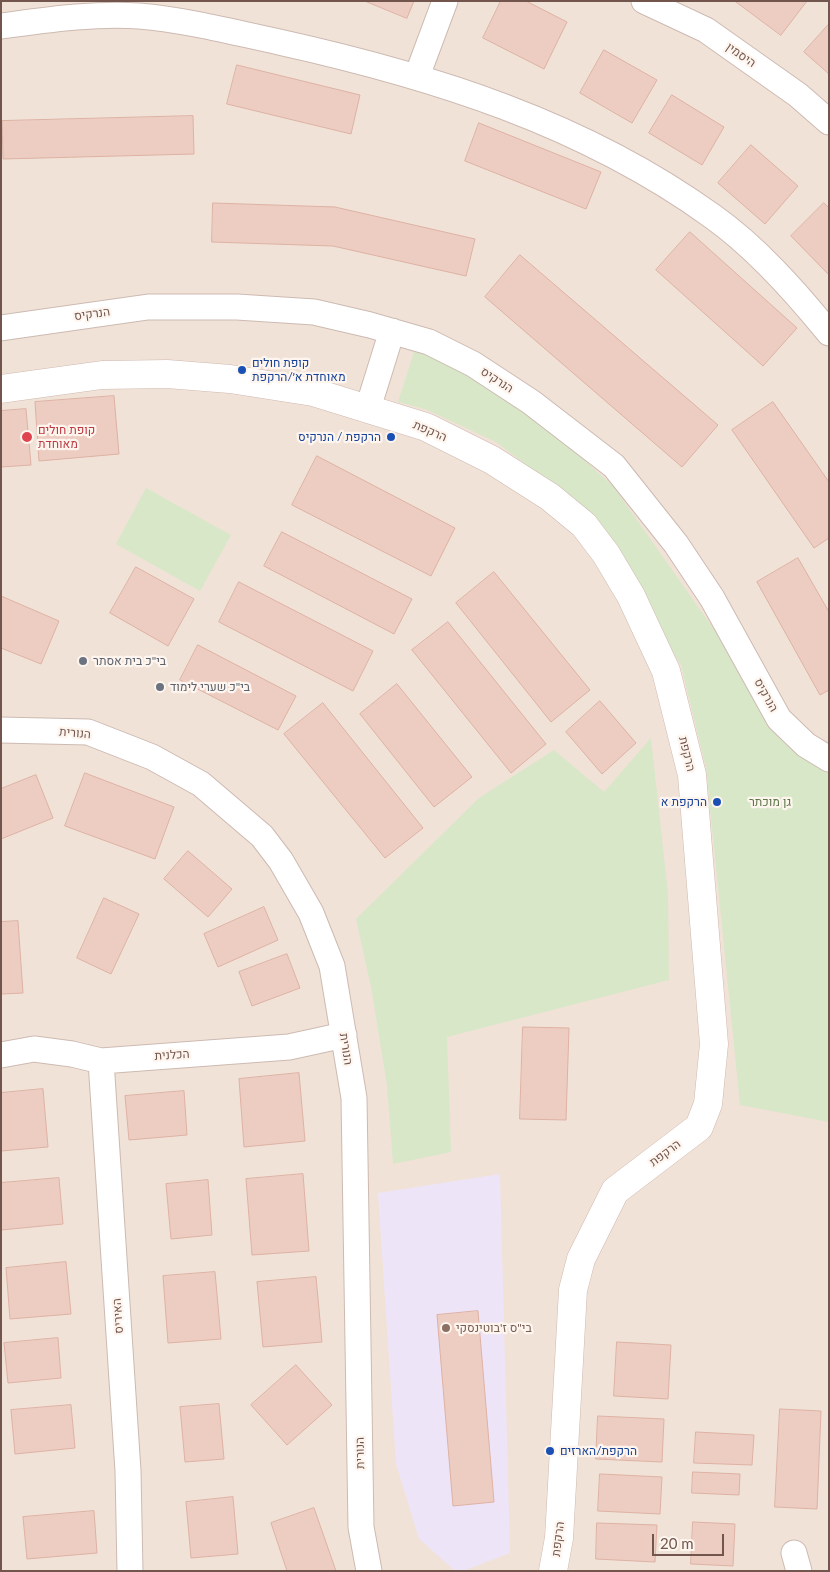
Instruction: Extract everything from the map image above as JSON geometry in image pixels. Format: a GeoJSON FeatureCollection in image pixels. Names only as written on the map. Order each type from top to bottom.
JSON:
{"type":"FeatureCollection","features":[{"type":"Feature","properties":{"kind":"street"},"geometry":{"type":"LineString","coordinates":[[416,76],[445,1]]}},
{"type":"Feature","properties":{"kind":"street","name":"היסמין"},"geometry":{"type":"LineString","coordinates":[[644,1],[706,30],[798,95],[829,122]]}},
{"type":"Feature","properties":{"kind":"street"},"geometry":{"type":"LineString","coordinates":[[1,26],[63,18],[139,16],[217,28],[416,76],[532,116],[605,151],[664,185],[713,217],[760,257],[829,333]]}},
{"type":"Feature","properties":{"kind":"street","name":"הנרקיס"},"geometry":{"type":"LineString","coordinates":[[1,328],[148,307],[237,307],[314,312],[429,342],[473,364],[531,402],[614,466],[676,544],[712,598],[780,719],[806,746],[829,759]]}},
{"type":"Feature","properties":{"kind":"street"},"geometry":{"type":"LineString","coordinates":[[368,408],[392,331]]}},
{"type":"Feature","properties":{"kind":"street","name":"הרקפת"},"geometry":{"type":"LineString","coordinates":[[1,389],[102,375],[167,374],[230,379],[313,392],[426,427],[492,460],[550,497],[584,525],[606,554],[631,596],[666,671],[692,775],[714,1044],[708,1104],[699,1128],[615,1191],[581,1259],[573,1290],[559,1538],[554,1571]]}},
{"type":"Feature","properties":{"kind":"street","name":"הנורית"},"geometry":{"type":"LineString","coordinates":[[1,730],[88,732],[121,743],[201,784],[262,836],[281,861],[311,913],[332,966],[354,1098],[361,1527],[369,1571]]}},
{"type":"Feature","properties":{"kind":"street","name":"הכלנית"},"geometry":{"type":"LineString","coordinates":[[1,1055],[34,1049],[72,1054],[100,1061],[289,1047],[344,1035]]}},
{"type":"Feature","properties":{"kind":"street","name":"האיריס"},"geometry":{"type":"LineString","coordinates":[[100,1061],[128,1471],[130,1571]]}},
{"type":"Feature","properties":{"kind":"shaded area"},"geometry":{"type":"Polygon","coordinates":[[[1,1],[829,1],[829,1571],[1,1571],[1,1]]]}},
{"type":"Feature","properties":{"kind":"shaded area","name":"בי\"ס ז'בוטינסקי"},"geometry":{"type":"Polygon","coordinates":[[[500,1174],[510,1553],[463,1571],[455,1571],[419,1539],[396,1464],[378,1193],[500,1174]]]}},
{"type":"Feature","properties":{"kind":"green space","name":"גן מוכתר"},"geometry":{"type":"Polygon","coordinates":[[[416,346],[507,392],[613,486],[798,749],[829,770],[829,1122],[740,1105],[706,768],[681,665],[590,519],[560,490],[496,442],[425,409],[398,402],[416,346]]]}},
{"type":"Feature","properties":{"kind":"green space"},"geometry":{"type":"Polygon","coordinates":[[[146,488],[231,535],[200,591],[116,544],[146,488]]]}},
{"type":"Feature","properties":{"kind":"green space"},"geometry":{"type":"Polygon","coordinates":[[[651,738],[668,894],[669,980],[447,1037],[451,1152],[393,1164],[387,1085],[371,987],[356,919],[479,798],[554,750],[604,792],[651,738]]]}},
{"type":"Feature","properties":{"kind":"building"},"geometry":{"type":"Polygon","coordinates":[[[365,1],[414,1],[407,18],[365,1]]]}},
{"type":"Feature","properties":{"kind":"building"},"geometry":{"type":"Polygon","coordinates":[[[501,1],[526,1],[567,22],[544,69],[483,38],[501,1]]]}},
{"type":"Feature","properties":{"kind":"building"},"geometry":{"type":"Polygon","coordinates":[[[735,1],[807,1],[781,35],[735,1]]]}},
{"type":"Feature","properties":{"kind":"building"},"geometry":{"type":"Polygon","coordinates":[[[829,24],[829,74],[804,52],[829,24]]]}},
{"type":"Feature","properties":{"kind":"building"},"geometry":{"type":"Polygon","coordinates":[[[604,50],[657,80],[632,123],[580,93],[604,50]]]}},
{"type":"Feature","properties":{"kind":"building"},"geometry":{"type":"Polygon","coordinates":[[[237,65],[360,95],[351,134],[227,104],[237,65]]]}},
{"type":"Feature","properties":{"kind":"building"},"geometry":{"type":"Polygon","coordinates":[[[672,95],[724,127],[702,165],[649,133],[672,95]]]}},
{"type":"Feature","properties":{"kind":"building"},"geometry":{"type":"Polygon","coordinates":[[[193,116],[194,154],[3,159],[2,121],[193,116]]]}},
{"type":"Feature","properties":{"kind":"building"},"geometry":{"type":"Polygon","coordinates":[[[479,123],[601,172],[586,209],[465,161],[479,123]]]}},
{"type":"Feature","properties":{"kind":"building"},"geometry":{"type":"Polygon","coordinates":[[[751,145],[798,186],[765,224],[718,183],[751,145]]]}},
{"type":"Feature","properties":{"kind":"building"},"geometry":{"type":"Polygon","coordinates":[[[213,203],[335,207],[475,239],[466,276],[333,246],[212,242],[213,203]]]}},
{"type":"Feature","properties":{"kind":"building"},"geometry":{"type":"Polygon","coordinates":[[[824,203],[829,208],[829,275],[791,236],[824,203]]]}},
{"type":"Feature","properties":{"kind":"building"},"geometry":{"type":"Polygon","coordinates":[[[690,232],[797,328],[763,366],[656,270],[690,232]]]}},
{"type":"Feature","properties":{"kind":"building"},"geometry":{"type":"Polygon","coordinates":[[[520,255],[718,425],[682,467],[485,297],[520,255]]]}},
{"type":"Feature","properties":{"kind":"building"},"geometry":{"type":"Polygon","coordinates":[[[114,396],[119,454],[39,461],[35,402],[114,396]]]}},
{"type":"Feature","properties":{"kind":"building"},"geometry":{"type":"Polygon","coordinates":[[[773,402],[829,482],[829,538],[814,548],[732,430],[773,402]]]}},
{"type":"Feature","properties":{"kind":"building"},"geometry":{"type":"Polygon","coordinates":[[[26,409],[31,465],[1,467],[1,411],[26,409]]]}},
{"type":"Feature","properties":{"kind":"building"},"geometry":{"type":"Polygon","coordinates":[[[317,456],[455,528],[431,576],[292,505],[317,456]]]}},
{"type":"Feature","properties":{"kind":"building"},"geometry":{"type":"Polygon","coordinates":[[[282,532],[412,599],[394,634],[264,566],[282,532]]]}},
{"type":"Feature","properties":{"kind":"building"},"geometry":{"type":"Polygon","coordinates":[[[798,558],[829,612],[829,690],[820,695],[757,582],[798,558]]]}},
{"type":"Feature","properties":{"kind":"building"},"geometry":{"type":"Polygon","coordinates":[[[136,567],[194,599],[168,646],[110,613],[136,567]]]}},
{"type":"Feature","properties":{"kind":"building"},"geometry":{"type":"Polygon","coordinates":[[[494,572],[590,690],[551,722],[456,603],[494,572]]]}},
{"type":"Feature","properties":{"kind":"building"},"geometry":{"type":"Polygon","coordinates":[[[239,582],[373,651],[353,691],[219,622],[239,582]]]}},
{"type":"Feature","properties":{"kind":"building"},"geometry":{"type":"Polygon","coordinates":[[[1,596],[59,621],[41,664],[1,648],[1,596]]]}},
{"type":"Feature","properties":{"kind":"building"},"geometry":{"type":"Polygon","coordinates":[[[448,622],[546,744],[511,773],[412,650],[448,622]]]}},
{"type":"Feature","properties":{"kind":"building"},"geometry":{"type":"Polygon","coordinates":[[[198,645],[296,696],[278,730],[180,680],[198,645]]]}},
{"type":"Feature","properties":{"kind":"building"},"geometry":{"type":"Polygon","coordinates":[[[397,684],[472,777],[434,807],[360,714],[397,684]]]}},
{"type":"Feature","properties":{"kind":"building"},"geometry":{"type":"Polygon","coordinates":[[[600,701],[636,743],[602,774],[566,732],[600,701]]]}},
{"type":"Feature","properties":{"kind":"building"},"geometry":{"type":"Polygon","coordinates":[[[323,703],[423,828],[385,858],[284,734],[323,703]]]}},
{"type":"Feature","properties":{"kind":"building"},"geometry":{"type":"Polygon","coordinates":[[[85,773],[174,807],[155,859],[65,826],[85,773]]]}},
{"type":"Feature","properties":{"kind":"building"},"geometry":{"type":"Polygon","coordinates":[[[36,775],[53,818],[1,839],[1,789],[36,775]]]}},
{"type":"Feature","properties":{"kind":"building"},"geometry":{"type":"Polygon","coordinates":[[[188,851],[232,889],[208,917],[164,879],[188,851]]]}},
{"type":"Feature","properties":{"kind":"building"},"geometry":{"type":"Polygon","coordinates":[[[104,898],[139,914],[111,974],[77,958],[104,898]]]}},
{"type":"Feature","properties":{"kind":"building"},"geometry":{"type":"Polygon","coordinates":[[[264,907],[278,940],[218,967],[204,934],[264,907]]]}},
{"type":"Feature","properties":{"kind":"building"},"geometry":{"type":"Polygon","coordinates":[[[18,921],[23,993],[1,994],[1,922],[18,921]]]}},
{"type":"Feature","properties":{"kind":"building"},"geometry":{"type":"Polygon","coordinates":[[[287,954],[300,988],[252,1006],[239,972],[287,954]]]}},
{"type":"Feature","properties":{"kind":"building"},"geometry":{"type":"Polygon","coordinates":[[[523,1027],[569,1028],[566,1120],[520,1119],[523,1027]]]}},
{"type":"Feature","properties":{"kind":"building"},"geometry":{"type":"Polygon","coordinates":[[[299,1073],[305,1141],[244,1147],[239,1079],[299,1073]]]}},
{"type":"Feature","properties":{"kind":"building"},"geometry":{"type":"Polygon","coordinates":[[[43,1089],[48,1147],[1,1151],[1,1093],[43,1089]]]}},
{"type":"Feature","properties":{"kind":"building"},"geometry":{"type":"Polygon","coordinates":[[[184,1091],[187,1135],[129,1140],[125,1096],[184,1091]]]}},
{"type":"Feature","properties":{"kind":"building"},"geometry":{"type":"Polygon","coordinates":[[[303,1174],[309,1251],[252,1255],[246,1179],[303,1174]]]}},
{"type":"Feature","properties":{"kind":"building"},"geometry":{"type":"Polygon","coordinates":[[[59,1178],[63,1224],[1,1230],[1,1183],[59,1178]]]}},
{"type":"Feature","properties":{"kind":"building"},"geometry":{"type":"Polygon","coordinates":[[[208,1180],[212,1235],[171,1239],[166,1184],[208,1180]]]}},
{"type":"Feature","properties":{"kind":"building"},"geometry":{"type":"Polygon","coordinates":[[[66,1262],[71,1314],[10,1319],[6,1268],[66,1262]]]}},
{"type":"Feature","properties":{"kind":"building"},"geometry":{"type":"Polygon","coordinates":[[[215,1272],[221,1339],[168,1343],[163,1276],[215,1272]]]}},
{"type":"Feature","properties":{"kind":"building"},"geometry":{"type":"Polygon","coordinates":[[[316,1277],[322,1342],[263,1347],[257,1282],[316,1277]]]}},
{"type":"Feature","properties":{"kind":"building"},"geometry":{"type":"Polygon","coordinates":[[[478,1311],[494,1502],[453,1506],[437,1315],[478,1311]]]}},
{"type":"Feature","properties":{"kind":"building"},"geometry":{"type":"Polygon","coordinates":[[[58,1338],[61,1378],[8,1383],[4,1343],[58,1338]]]}},
{"type":"Feature","properties":{"kind":"building"},"geometry":{"type":"Polygon","coordinates":[[[617,1342],[671,1345],[668,1399],[614,1396],[617,1342]]]}},
{"type":"Feature","properties":{"kind":"building"},"geometry":{"type":"Polygon","coordinates":[[[296,1365],[332,1405],[287,1445],[251,1405],[296,1365]]]}},
{"type":"Feature","properties":{"kind":"building"},"geometry":{"type":"Polygon","coordinates":[[[219,1404],[224,1459],[185,1462],[180,1407],[219,1404]]]}},
{"type":"Feature","properties":{"kind":"building"},"geometry":{"type":"Polygon","coordinates":[[[71,1405],[75,1448],[15,1454],[11,1410],[71,1405]]]}},
{"type":"Feature","properties":{"kind":"building"},"geometry":{"type":"Polygon","coordinates":[[[780,1409],[821,1411],[817,1509],[775,1507],[780,1409]]]}},
{"type":"Feature","properties":{"kind":"building"},"geometry":{"type":"Polygon","coordinates":[[[598,1416],[664,1419],[662,1462],[596,1459],[598,1416]]]}},
{"type":"Feature","properties":{"kind":"building"},"geometry":{"type":"Polygon","coordinates":[[[696,1432],[754,1435],[752,1465],[694,1463],[696,1432]]]}},
{"type":"Feature","properties":{"kind":"building"},"geometry":{"type":"Polygon","coordinates":[[[693,1472],[740,1474],[739,1495],[692,1493],[693,1472]]]}},
{"type":"Feature","properties":{"kind":"building"},"geometry":{"type":"Polygon","coordinates":[[[600,1474],[662,1477],[660,1514],[598,1511],[600,1474]]]}},
{"type":"Feature","properties":{"kind":"building"},"geometry":{"type":"Polygon","coordinates":[[[233,1497],[238,1554],[191,1558],[186,1502],[233,1497]]]}},
{"type":"Feature","properties":{"kind":"building"},"geometry":{"type":"Polygon","coordinates":[[[314,1508],[336,1571],[287,1571],[271,1523],[314,1508]]]}},
{"type":"Feature","properties":{"kind":"building"},"geometry":{"type":"Polygon","coordinates":[[[94,1511],[97,1553],[27,1559],[23,1517],[94,1511]]]}},
{"type":"Feature","properties":{"kind":"building"},"geometry":{"type":"Polygon","coordinates":[[[693,1522],[735,1524],[733,1566],[691,1564],[693,1522]]]}},
{"type":"Feature","properties":{"kind":"building"},"geometry":{"type":"Polygon","coordinates":[[[597,1523],[657,1525],[655,1562],[596,1559],[597,1523]]]}},
{"type":"Feature","properties":{"kind":"place","name":"קופת חולים מאוחדת א׳/הרקפת"},"geometry":{"type":"Point","coordinates":[242,370]}},
{"type":"Feature","properties":{"kind":"place","name":"קופת חולים מאוחדת"},"geometry":{"type":"Point","coordinates":[27,437]}},
{"type":"Feature","properties":{"kind":"place","name":"הרקפת / הנרקיס"},"geometry":{"type":"Point","coordinates":[391,437]}},
{"type":"Feature","properties":{"kind":"place","name":"בי\"כ בית אסתר"},"geometry":{"type":"Point","coordinates":[83,661]}},
{"type":"Feature","properties":{"kind":"place","name":"בי\"כ שערי לימוד"},"geometry":{"type":"Point","coordinates":[160,687]}},
{"type":"Feature","properties":{"kind":"place","name":"הרקפת א"},"geometry":{"type":"Point","coordinates":[717,802]}},
{"type":"Feature","properties":{"kind":"place","name":"בי\"ס ז'בוטינסקי"},"geometry":{"type":"Point","coordinates":[446,1328]}},
{"type":"Feature","properties":{"kind":"place","name":"הרקפת/הארזים"},"geometry":{"type":"Point","coordinates":[550,1451]}}]}
